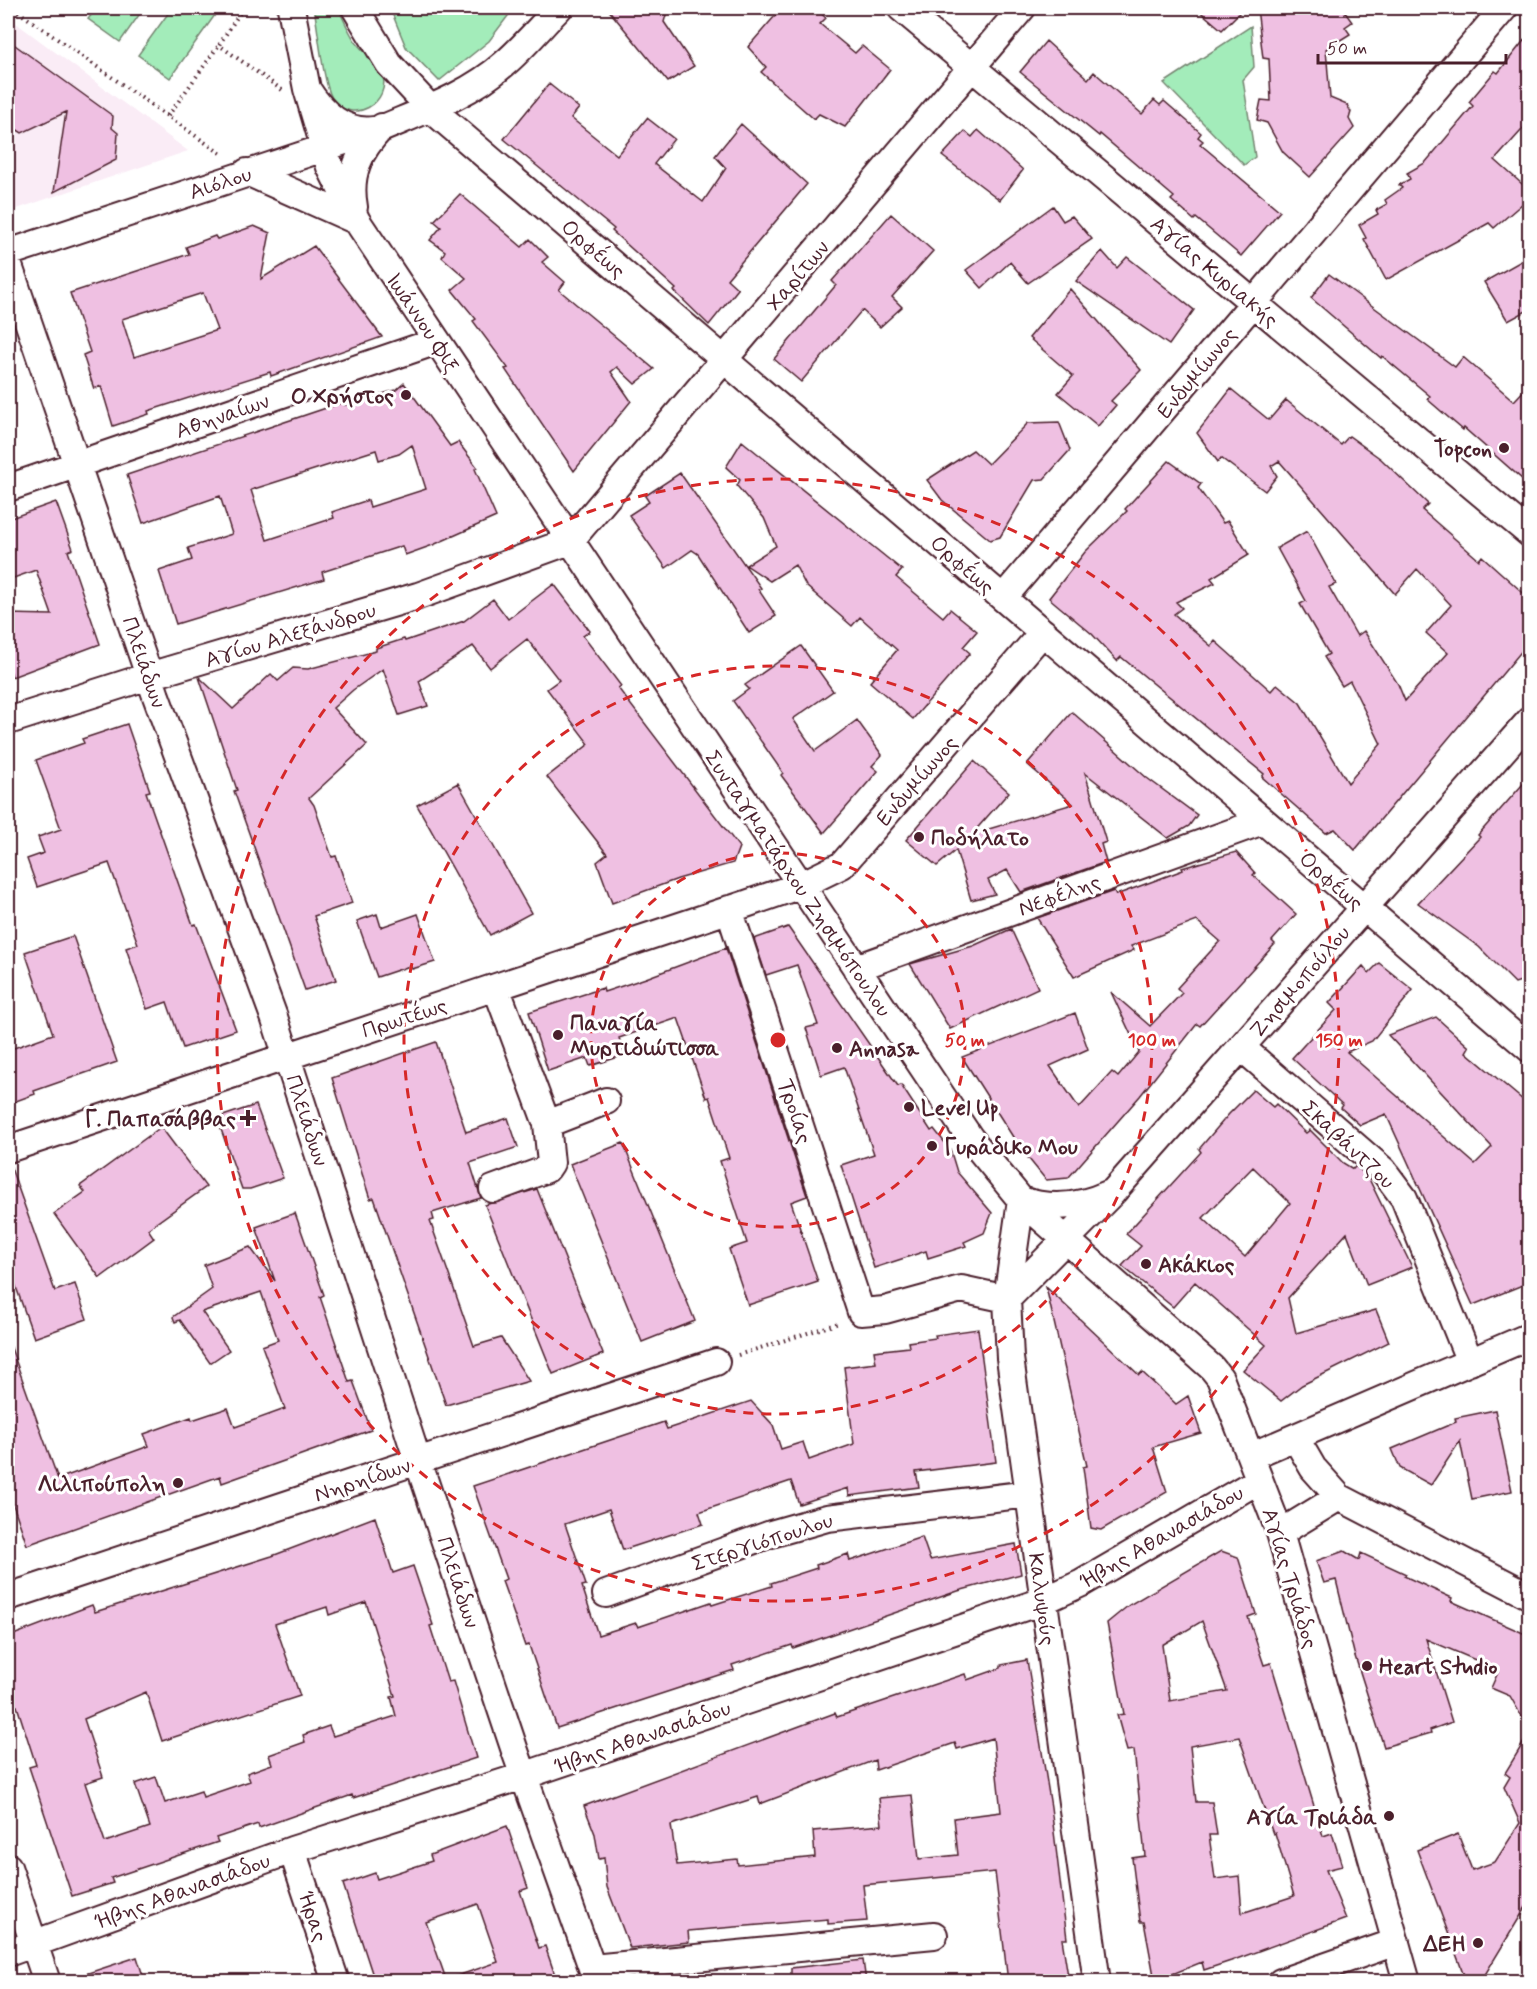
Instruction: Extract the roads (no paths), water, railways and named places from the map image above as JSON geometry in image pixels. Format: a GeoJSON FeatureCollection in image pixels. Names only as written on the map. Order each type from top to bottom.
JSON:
{"type":"FeatureCollection","features":[{"type":"Feature","properties":{"kind":"street","name":"Ιωάννου Φιξ"},"geometry":{"type":"LineString","coordinates":[[291,8],[296,90],[357,221],[437,341],[559,545]]}},
{"type":"Feature","properties":{"kind":"street","name":"Ορφέως"},"geometry":{"type":"LineString","coordinates":[[355,8],[398,76],[430,108],[1530,1049]]}},
{"type":"Feature","properties":{"kind":"street","name":"Αιόλου"},"geometry":{"type":"LineString","coordinates":[[8,253],[381,129],[430,108],[467,91],[503,65],[559,8]]}},
{"type":"Feature","properties":{"kind":"street","name":"Αγίας Κυριακής"},"geometry":{"type":"LineString","coordinates":[[901,8],[1530,534]]}},
{"type":"Feature","properties":{"kind":"street","name":"Χαρίτων"},"geometry":{"type":"LineString","coordinates":[[559,545],[725,360],[1022,8]]}},
{"type":"Feature","properties":{"kind":"street","name":"Ενδυμίωνος"},"geometry":{"type":"LineString","coordinates":[[1003,598],[1504,8]]}},
{"type":"Feature","properties":{"kind":"street"},"geometry":{"type":"LineString","coordinates":[[357,221],[351,189],[353,169],[359,155],[394,116],[401,93],[398,76]]}},
{"type":"Feature","properties":{"kind":"street"},"geometry":{"type":"LineString","coordinates":[[296,90],[339,123],[364,131],[381,129]]}},
{"type":"Feature","properties":{"kind":"street"},"geometry":{"type":"LineString","coordinates":[[247,172],[357,221]]}},
{"type":"Feature","properties":{"kind":"street","name":"Πλειάδων"},"geometry":{"type":"LineString","coordinates":[[8,262],[149,676],[287,1057],[418,1460],[595,1975]]}},
{"type":"Feature","properties":{"kind":"street","name":"Αθηναίων"},"geometry":{"type":"LineString","coordinates":[[8,488],[437,341]]}},
{"type":"Feature","properties":{"kind":"street","name":"Αγίου Αλεξάνδρου"},"geometry":{"type":"LineString","coordinates":[[8,721],[149,676],[418,596],[559,545]]}},
{"type":"Feature","properties":{"kind":"street","name":"Συνταγματάρχου Ζησιμόπουλου"},"geometry":{"type":"LineString","coordinates":[[559,545],[801,885],[985,1161],[1021,1200],[1066,1240]]}},
{"type":"Feature","properties":{"kind":"street","name":"Ενδυμίωνος"},"geometry":{"type":"LineString","coordinates":[[801,885],[842,865],[1042,632]]}},
{"type":"Feature","properties":{"kind":"street","name":"Ζησιμοπούλου"},"geometry":{"type":"LineString","coordinates":[[1066,1240],[1113,1192],[1530,720]]}},
{"type":"Feature","properties":{"kind":"street","name":"Νεφέλης"},"geometry":{"type":"LineString","coordinates":[[856,968],[1263,821]]}},
{"type":"Feature","properties":{"kind":"street","name":"Πρωτέως"},"geometry":{"type":"LineString","coordinates":[[8,1149],[801,885]]}},
{"type":"Feature","properties":{"kind":"street","name":"Τροίας"},"geometry":{"type":"LineString","coordinates":[[729,909],[861,1312],[885,1310],[961,1289],[1007,1299]]}},
{"type":"Feature","properties":{"kind":"street"},"geometry":{"type":"LineString","coordinates":[[493,1189],[547,1169],[551,1163],[547,1124],[496,987]]}},
{"type":"Feature","properties":{"kind":"street","name":"Σκαβάντζου"},"geometry":{"type":"LineString","coordinates":[[1241,1047],[1383,1170],[1404,1198],[1470,1362]]}},
{"type":"Feature","properties":{"kind":"street"},"geometry":{"type":"LineString","coordinates":[[547,1124],[606,1101]]}},
{"type":"Feature","properties":{"kind":"street"},"geometry":{"type":"LineString","coordinates":[[1021,1200],[1035,1205],[1076,1205],[1113,1192]]}},
{"type":"Feature","properties":{"kind":"street","name":"Καλυψούς"},"geometry":{"type":"LineString","coordinates":[[1021,1200],[1007,1299],[1010,1358],[1097,1982]]}},
{"type":"Feature","properties":{"kind":"street"},"geometry":{"type":"LineString","coordinates":[[1007,1299],[1066,1240]]}},
{"type":"Feature","properties":{"kind":"street","name":"Αγίας Τριάδος"},"geometry":{"type":"LineString","coordinates":[[1066,1240],[1212,1368],[1227,1391],[1280,1533],[1407,1982]]}},
{"type":"Feature","properties":{"kind":"street","name":"Ήβης Αθανασιάδου"},"geometry":{"type":"LineString","coordinates":[[8,1953],[292,1850],[525,1775],[1043,1601],[1082,1583],[1255,1468],[1295,1437],[1530,1336]]}},
{"type":"Feature","properties":{"kind":"street","name":"Νηρηίδων"},"geometry":{"type":"LineString","coordinates":[[8,1597],[716,1362]]}},
{"type":"Feature","properties":{"kind":"street"},"geometry":{"type":"LineString","coordinates":[[1295,1437],[1312,1468],[1340,1497],[1530,1596]]}},
{"type":"Feature","properties":{"kind":"street","name":"Στεργιόπουλου"},"geometry":{"type":"LineString","coordinates":[[606,1594],[771,1534],[827,1518],[1029,1494]]}},
{"type":"Feature","properties":{"kind":"street"},"geometry":{"type":"LineString","coordinates":[[1280,1533],[1340,1497]]}},
{"type":"Feature","properties":{"kind":"street","name":"Ήρας"},"geometry":{"type":"LineString","coordinates":[[292,1850],[336,1982]]}},
{"type":"Feature","properties":{"kind":"street"},"geometry":{"type":"LineString","coordinates":[[8,1867],[47,1982]]}},
{"type":"Feature","properties":{"kind":"street"},"geometry":{"type":"LineString","coordinates":[[595,1975],[934,1935]]}},
{"type":"Feature","properties":{"kind":"street"},"geometry":{"type":"LineString","coordinates":[[1281,1982],[1396,1942]]}},
{"type":"Feature","properties":{"kind":"place","name":"Ο Χρήστος"},"geometry":{"type":"Point","coordinates":[406,395]}},
{"type":"Feature","properties":{"kind":"place","name":"Topcon"},"geometry":{"type":"Point","coordinates":[1504,448]}},
{"type":"Feature","properties":{"kind":"place","name":"Ποδήλατο"},"geometry":{"type":"Point","coordinates":[919,837]}},
{"type":"Feature","properties":{"kind":"place","name":"Παναγία Μυρτιδιώτισσα"},"geometry":{"type":"Point","coordinates":[558,1035]}},
{"type":"Feature","properties":{"kind":"place","name":"Annasa"},"geometry":{"type":"Point","coordinates":[837,1048]}},
{"type":"Feature","properties":{"kind":"place","name":"Level Up"},"geometry":{"type":"Point","coordinates":[909,1107]}},
{"type":"Feature","properties":{"kind":"place","name":"Γ. Παπασάββας"},"geometry":{"type":"Point","coordinates":[248,1118]}},
{"type":"Feature","properties":{"kind":"place","name":"Γυράδικο Μου"},"geometry":{"type":"Point","coordinates":[932,1146]}},
{"type":"Feature","properties":{"kind":"place","name":"Ακάκιος"},"geometry":{"type":"Point","coordinates":[1146,1264]}},
{"type":"Feature","properties":{"kind":"place","name":"Λιλιπούπολη"},"geometry":{"type":"Point","coordinates":[178,1483]}},
{"type":"Feature","properties":{"kind":"place","name":"Heart Studio"},"geometry":{"type":"Point","coordinates":[1367,1666]}},
{"type":"Feature","properties":{"kind":"place","name":"Αγία Τριάδα"},"geometry":{"type":"Point","coordinates":[1389,1816]}},
{"type":"Feature","properties":{"kind":"place","name":"ΔΕΗ"},"geometry":{"type":"Point","coordinates":[1478,1943]}}]}
